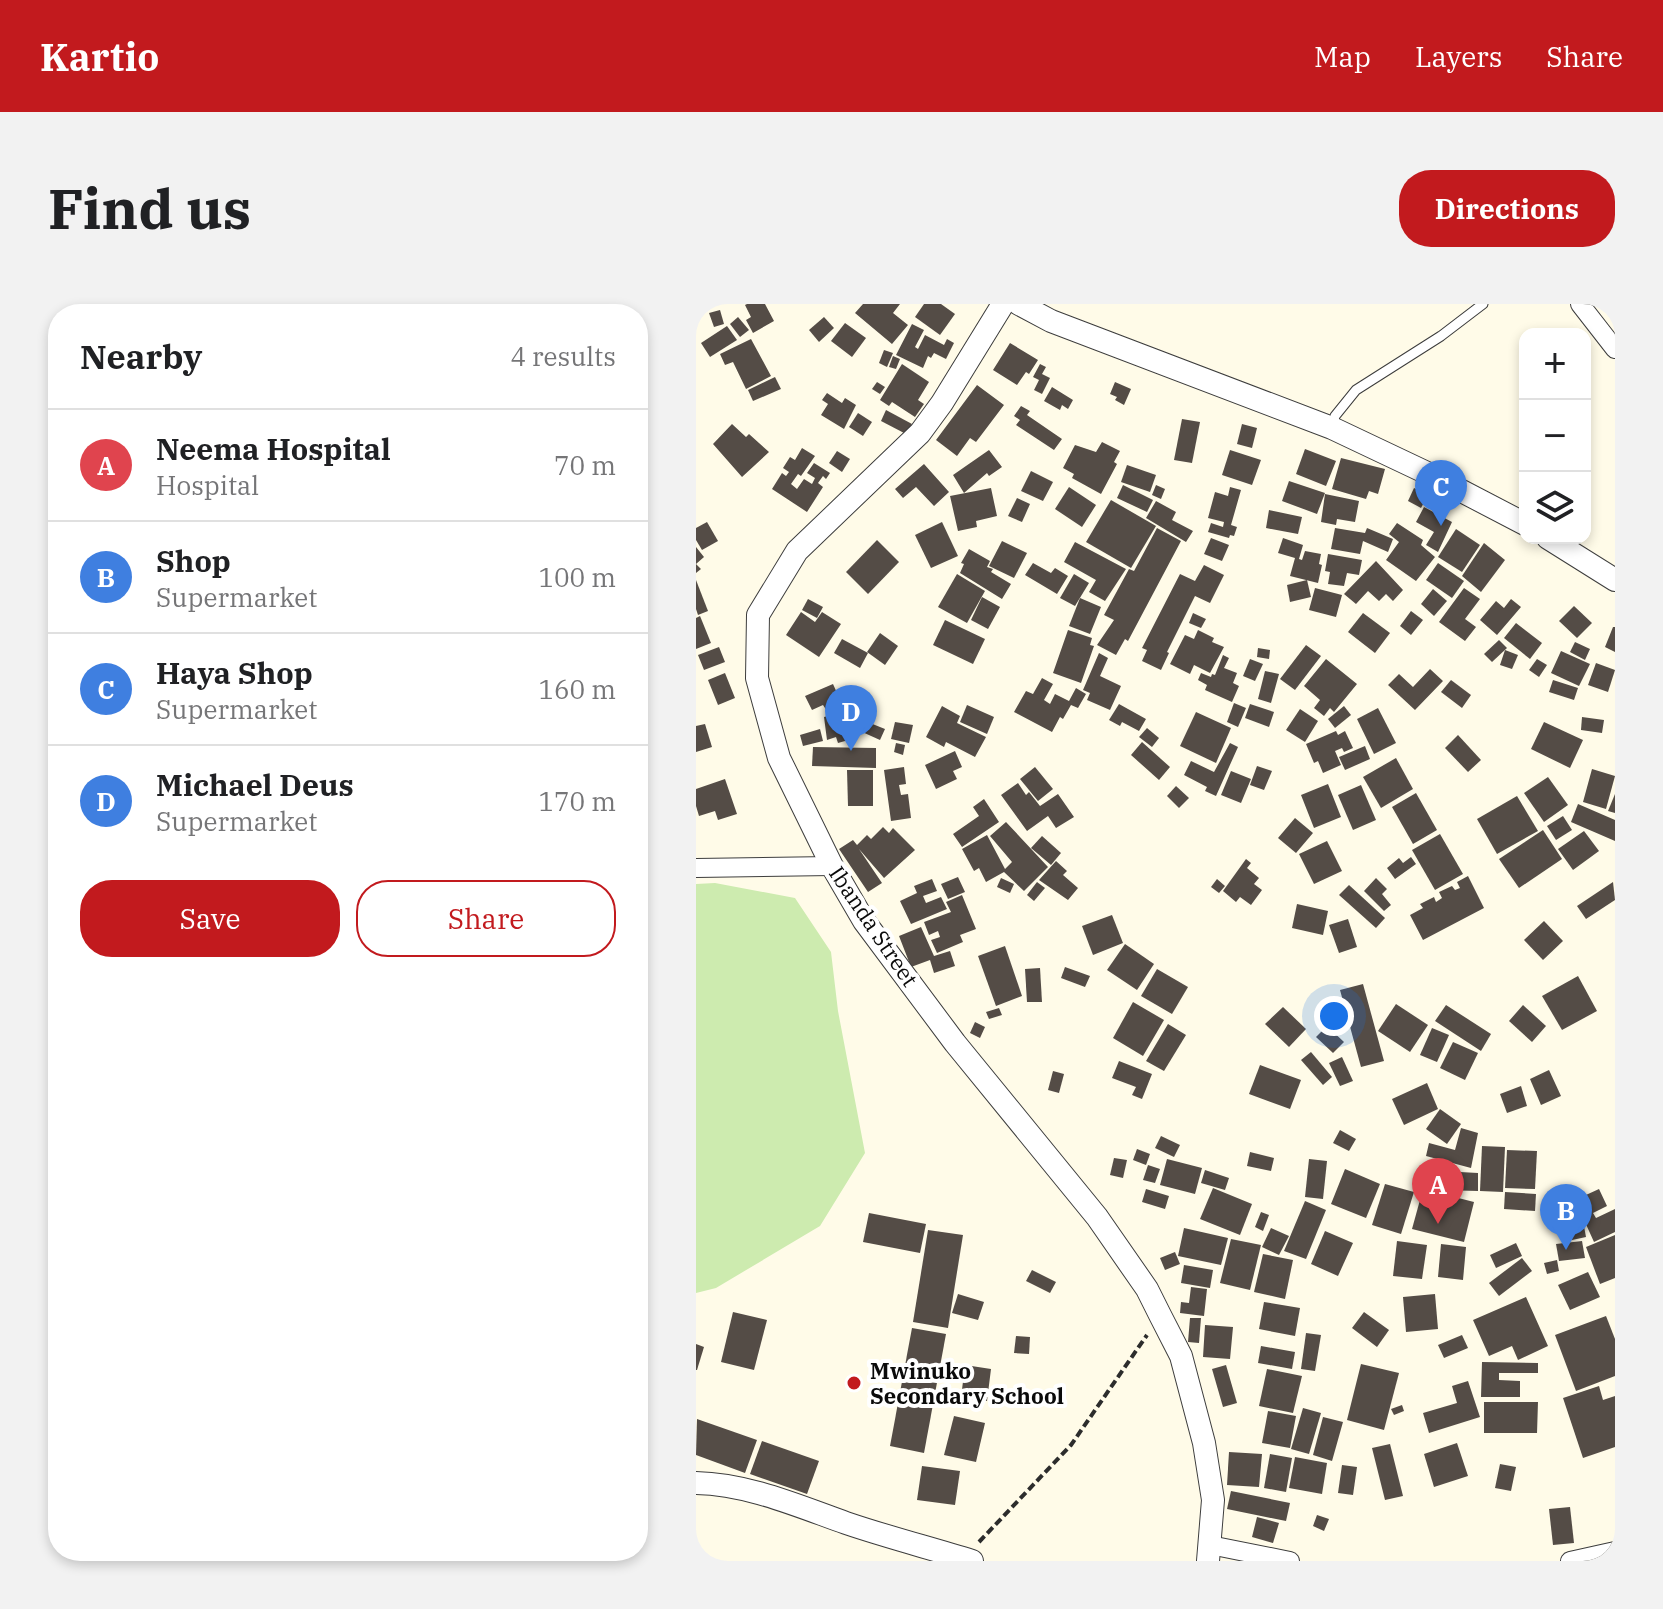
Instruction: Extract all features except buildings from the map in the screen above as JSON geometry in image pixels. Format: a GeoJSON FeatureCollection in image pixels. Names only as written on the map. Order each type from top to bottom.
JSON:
{"type":"FeatureCollection","features":[{"type":"Feature","properties":{"kind":"street","name":"Ibanda Street"},"geometry":{"type":"LineString","coordinates":[[1003,304],[920,433],[797,551],[758,615],[757,678],[779,758],[832,866],[864,921],[955,1043],[1097,1217],[1147,1289],[1181,1356],[1204,1443],[1213,1500],[1209,1553]]}},
{"type":"Feature","properties":{"kind":"street"},"geometry":{"type":"LineString","coordinates":[[1019,304],[1051,321],[1332,428],[1519,521]]}},
{"type":"Feature","properties":{"kind":"street"},"geometry":{"type":"LineString","coordinates":[[1580,304],[1615,349]]}},
{"type":"Feature","properties":{"kind":"street"},"geometry":{"type":"LineString","coordinates":[[1558,544],[1615,580]]}},
{"type":"Feature","properties":{"kind":"street"},"geometry":{"type":"LineString","coordinates":[[696,868],[832,866]]}},
{"type":"Feature","properties":{"kind":"street"},"geometry":{"type":"LineString","coordinates":[[696,1483],[715,1483],[768,1495],[968,1560]]}},
{"type":"Feature","properties":{"kind":"street"},"geometry":{"type":"LineString","coordinates":[[1570,1561],[1615,1551]]}},
{"type":"Feature","properties":{"kind":"street"},"geometry":{"type":"LineString","coordinates":[[1209,1553],[1290,1561]]}},
{"type":"Feature","properties":{"kind":"lane"},"geometry":{"type":"LineString","coordinates":[[1332,428],[1335,416],[1356,390],[1441,336],[1483,304]]}},
{"type":"Feature","properties":{"kind":"path"},"geometry":{"type":"LineString","coordinates":[[968,1560],[1071,1445],[1160,1315]]}},
{"type":"Feature","properties":{"kind":"green space"},"geometry":{"type":"Polygon","coordinates":[[[715,883],[795,898],[831,952],[838,1011],[865,1153],[820,1226],[716,1288],[696,1293],[696,884],[715,883]]]}},
{"type":"Feature","properties":{"kind":"place","name":"Haya Shop"},"geometry":{"type":"Point","coordinates":[1441,526]}},
{"type":"Feature","properties":{"kind":"place","name":"Michael Deus"},"geometry":{"type":"Point","coordinates":[851,751]}},
{"type":"Feature","properties":{"kind":"place","name":"Neema Hospital"},"geometry":{"type":"Point","coordinates":[1438,1224]}},
{"type":"Feature","properties":{"kind":"place","name":"Shop"},"geometry":{"type":"Point","coordinates":[1566,1250]}},
{"type":"Feature","properties":{"kind":"place","name":"Mwinuko Secondary School"},"geometry":{"type":"Point","coordinates":[854,1383]}}]}
